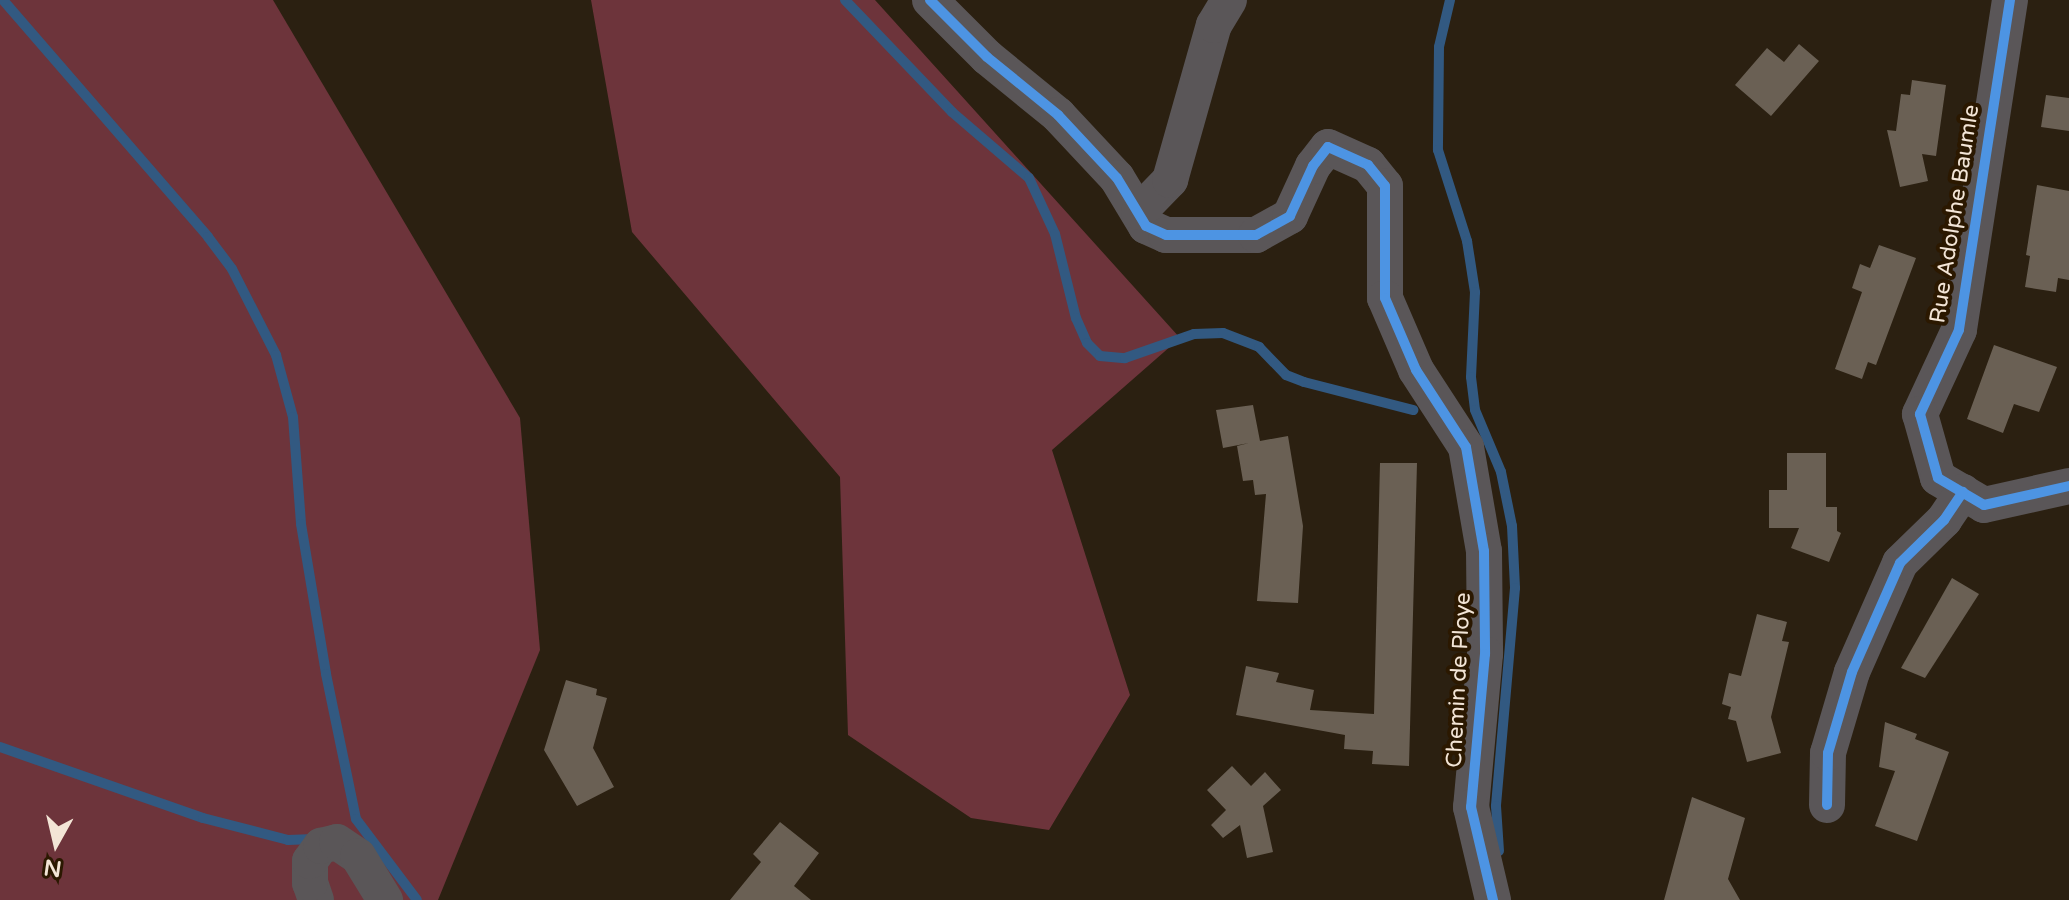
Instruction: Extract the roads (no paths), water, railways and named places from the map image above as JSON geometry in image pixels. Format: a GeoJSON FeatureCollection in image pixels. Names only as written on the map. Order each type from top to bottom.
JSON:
{"type":"FeatureCollection","features":[{"type":"Feature","properties":{"kind":"street","name":"Chemin de Ploye"},"geometry":{"type":"LineString","coordinates":[[930,0],[987,57],[1058,115],[1117,178],[1146,226],[1166,235],[1256,235],[1290,216],[1313,166],[1328,147],[1368,165],[1385,186],[1385,298],[1416,370],[1466,447],[1484,551],[1485,654],[1471,807],[1493,900]]}},
{"type":"Feature","properties":{"kind":"street"},"geometry":{"type":"LineString","coordinates":[[1139,212],[1170,180],[1214,25],[1229,0]]}},
{"type":"Feature","properties":{"kind":"street","name":"Rue Adolphe Baumle"},"geometry":{"type":"LineString","coordinates":[[2010,0],[1959,330],[1920,414],[1938,478],[1984,505],[2069,486]]}},
{"type":"Feature","properties":{"kind":"street"},"geometry":{"type":"LineString","coordinates":[[1827,805],[1828,753],[1852,672],[1900,563],[1944,520],[1963,492]]}},
{"type":"Feature","properties":{"kind":"street"},"geometry":{"type":"LineString","coordinates":[[316,900],[310,883],[310,861],[321,846],[337,842],[358,856],[385,900]]}},
{"type":"Feature","properties":{"kind":"waterway"},"geometry":{"type":"LineString","coordinates":[[3,0],[208,237],[232,269],[276,355],[293,417],[301,524],[326,674],[356,819],[417,900]]}},
{"type":"Feature","properties":{"kind":"waterway"},"geometry":{"type":"LineString","coordinates":[[845,0],[952,112],[1029,178],[1055,234],[1076,318],[1087,343],[1100,356],[1125,358],[1194,334],[1223,333],[1259,347],[1286,375],[1413,410]]}},
{"type":"Feature","properties":{"kind":"waterway"},"geometry":{"type":"LineString","coordinates":[[1450,0],[1439,47],[1438,150],[1467,241],[1475,292],[1471,377],[1475,410],[1501,472],[1512,526],[1515,588],[1496,806],[1499,851]]}},
{"type":"Feature","properties":{"kind":"waterway"},"geometry":{"type":"LineString","coordinates":[[0,747],[203,818],[288,840],[314,839]]}}]}
